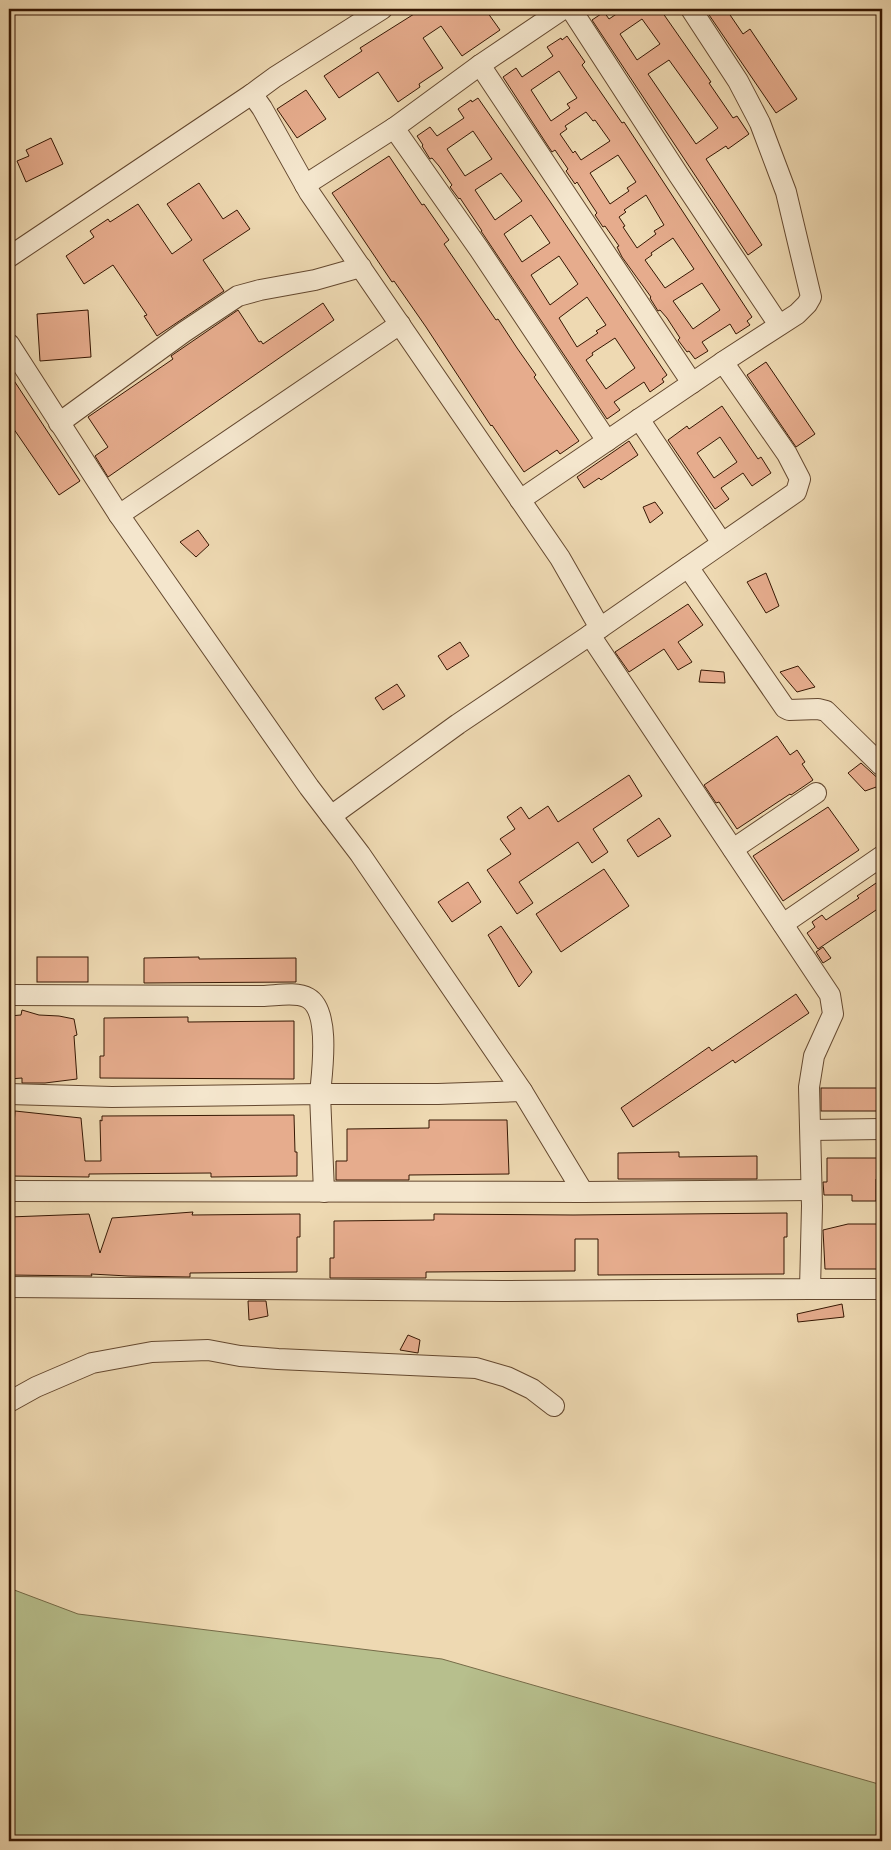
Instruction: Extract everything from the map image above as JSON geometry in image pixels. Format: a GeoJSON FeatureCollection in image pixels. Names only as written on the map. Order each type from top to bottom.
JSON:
{"type":"FeatureCollection","features":[{"type":"Feature","properties":{"kind":"street"},"geometry":{"type":"LineString","coordinates":[[9,257],[275,77],[382,9]]}},
{"type":"Feature","properties":{"kind":"street"},"geometry":{"type":"LineString","coordinates":[[305,185],[394,128],[480,65],[563,9]]}},
{"type":"Feature","properties":{"kind":"street"},"geometry":{"type":"LineString","coordinates":[[571,9],[683,182],[779,325]]}},
{"type":"Feature","properties":{"kind":"street"},"geometry":{"type":"LineString","coordinates":[[520,500],[797,314],[808,304],[811,297],[786,192],[760,123],[738,81],[691,9]]}},
{"type":"Feature","properties":{"kind":"street"},"geometry":{"type":"LineString","coordinates":[[480,65],[692,383]]}},
{"type":"Feature","properties":{"kind":"street"},"geometry":{"type":"LineString","coordinates":[[252,94],[262,108],[305,185],[560,558],[595,631],[733,849],[830,995],[833,1004],[833,1014],[814,1056],[809,1087],[811,1130],[810,1289]]}},
{"type":"Feature","properties":{"kind":"street"},"geometry":{"type":"LineString","coordinates":[[394,128],[479,249],[607,441]]}},
{"type":"Feature","properties":{"kind":"street"},"geometry":{"type":"LineString","coordinates":[[59,423],[184,332],[238,296],[315,280],[361,266]]}},
{"type":"Feature","properties":{"kind":"street"},"geometry":{"type":"LineString","coordinates":[[119,515],[400,324]]}},
{"type":"Feature","properties":{"kind":"street"},"geometry":{"type":"LineString","coordinates":[[9,344],[119,515],[330,816],[360,854],[522,1091],[583,1192]]}},
{"type":"Feature","properties":{"kind":"street"},"geometry":{"type":"LineString","coordinates":[[330,816],[458,724],[796,492],[800,479],[787,454],[723,362]]}},
{"type":"Feature","properties":{"kind":"street"},"geometry":{"type":"LineString","coordinates":[[639,419],[722,543]]}},
{"type":"Feature","properties":{"kind":"street"},"geometry":{"type":"LineString","coordinates":[[688,567],[785,708],[789,710],[818,709],[826,712],[881,765]]}},
{"type":"Feature","properties":{"kind":"street"},"geometry":{"type":"LineString","coordinates":[[733,849],[816,793]]}},
{"type":"Feature","properties":{"kind":"street"},"geometry":{"type":"LineString","coordinates":[[783,924],[882,856]]}},
{"type":"Feature","properties":{"kind":"street"},"geometry":{"type":"LineString","coordinates":[[9,995],[300,995],[308,998],[320,1012],[324,1047],[320,1094],[324,1192]]}},
{"type":"Feature","properties":{"kind":"street"},"geometry":{"type":"LineString","coordinates":[[9,1094],[112,1097],[438,1094],[522,1091]]}},
{"type":"Feature","properties":{"kind":"street"},"geometry":{"type":"LineString","coordinates":[[811,1130],[882,1129]]}},
{"type":"Feature","properties":{"kind":"street"},"geometry":{"type":"LineString","coordinates":[[9,1191],[583,1192],[811,1190]]}},
{"type":"Feature","properties":{"kind":"street"},"geometry":{"type":"LineString","coordinates":[[9,1287],[502,1291],[882,1289]]}},
{"type":"Feature","properties":{"kind":"street"},"geometry":{"type":"LineString","coordinates":[[9,1402],[36,1387],[92,1363],[152,1352],[208,1350],[240,1356],[269,1358],[476,1368],[508,1377],[532,1389],[554,1406]]}},
{"type":"Feature","properties":{"kind":"green space"},"geometry":{"type":"Polygon","coordinates":[[[9,1588],[78,1614],[442,1659],[882,1785],[882,1841],[9,1841],[9,1588]]]}},
{"type":"Feature","properties":{"kind":"building"},"geometry":{"type":"Polygon","coordinates":[[[422,9],[485,9],[500,30],[462,56],[441,26],[423,38],[443,68],[419,84],[420,87],[398,102],[378,72],[339,98],[324,76],[362,51],[360,48],[422,9]]]}},
{"type":"Feature","properties":{"kind":"building"},"geometry":{"type":"Polygon","coordinates":[[[624,9],[660,9],[711,82],[709,83],[733,118],[737,116],[749,134],[728,149],[726,146],[706,159],[762,245],[748,255],[592,20],[604,12],[609,19],[624,9]],[[642,19],[620,34],[637,60],[660,44],[642,19]],[[669,60],[648,74],[696,144],[718,128],[669,60]]]}},
{"type":"Feature","properties":{"kind":"building"},"geometry":{"type":"Polygon","coordinates":[[[705,9],[726,9],[743,34],[750,29],[797,99],[776,113],[705,9]]]}},
{"type":"Feature","properties":{"kind":"building"},"geometry":{"type":"Polygon","coordinates":[[[567,36],[585,62],[582,65],[622,123],[624,122],[752,317],[747,321],[750,325],[736,334],[730,324],[702,342],[708,351],[695,359],[678,340],[680,338],[667,318],[660,310],[658,311],[651,297],[622,257],[617,247],[619,246],[595,215],[597,213],[577,182],[575,184],[566,171],[568,169],[555,150],[552,152],[503,77],[516,68],[522,77],[553,56],[547,47],[561,38],[562,40],[567,36]],[[559,71],[531,90],[551,121],[570,108],[567,104],[577,98],[559,71]],[[586,112],[565,126],[567,129],[560,134],[573,153],[575,151],[581,160],[610,141],[595,120],[593,121],[586,112]],[[618,155],[590,173],[610,204],[629,191],[627,188],[636,182],[618,155]],[[646,195],[624,210],[626,212],[619,217],[625,226],[623,227],[637,248],[656,234],[654,231],[664,225],[646,195]],[[673,238],[651,253],[652,255],[645,260],[665,288],[694,269],[673,238]],[[702,283],[673,301],[693,329],[720,310],[702,283]]]}},
{"type":"Feature","properties":{"kind":"building"},"geometry":{"type":"Polygon","coordinates":[[[306,90],[326,119],[297,138],[277,109],[306,90]]]}},
{"type":"Feature","properties":{"kind":"building"},"geometry":{"type":"Polygon","coordinates":[[[478,98],[667,375],[662,379],[664,382],[650,392],[644,382],[614,402],[620,410],[607,419],[460,198],[450,187],[452,185],[439,166],[432,158],[430,159],[417,136],[430,127],[437,136],[464,118],[458,109],[471,100],[472,102],[478,98]],[[473,131],[447,149],[465,176],[492,159],[473,131]],[[501,173],[475,190],[495,220],[522,201],[501,173]],[[531,215],[504,234],[522,262],[550,243],[531,215]],[[559,256],[531,275],[550,305],[578,284],[559,256]],[[587,297],[559,318],[577,347],[598,333],[596,331],[606,325],[587,297]],[[615,338],[592,353],[593,355],[586,360],[606,389],[635,368],[615,338]]]}},
{"type":"Feature","properties":{"kind":"building"},"geometry":{"type":"Polygon","coordinates":[[[51,138],[63,164],[26,182],[17,161],[29,156],[26,150],[51,138]]]}},
{"type":"Feature","properties":{"kind":"building"},"geometry":{"type":"Polygon","coordinates":[[[389,156],[422,205],[424,204],[449,240],[444,244],[496,320],[498,319],[536,375],[534,377],[579,441],[560,454],[557,450],[524,472],[332,193],[389,156]]]}},
{"type":"Feature","properties":{"kind":"building"},"geometry":{"type":"Polygon","coordinates":[[[199,183],[223,219],[237,210],[250,229],[203,260],[224,291],[157,336],[144,316],[147,315],[113,265],[84,284],[66,256],[94,237],[90,231],[108,219],[110,222],[138,204],[172,254],[192,240],[167,204],[199,183]]]}},
{"type":"Feature","properties":{"kind":"building"},"geometry":{"type":"Polygon","coordinates":[[[323,303],[334,320],[108,477],[95,456],[108,447],[88,417],[173,359],[171,356],[238,310],[259,342],[261,341],[263,344],[323,303]]]}},
{"type":"Feature","properties":{"kind":"building"},"geometry":{"type":"Polygon","coordinates":[[[88,310],[91,357],[40,361],[37,314],[88,310]]]}},
{"type":"Feature","properties":{"kind":"building"},"geometry":{"type":"Polygon","coordinates":[[[766,362],[815,434],[796,447],[747,375],[766,362]]]}},
{"type":"Feature","properties":{"kind":"building"},"geometry":{"type":"Polygon","coordinates":[[[9,373],[80,481],[59,495],[9,422],[9,373]]]}},
{"type":"Feature","properties":{"kind":"building"},"geometry":{"type":"Polygon","coordinates":[[[722,406],[758,459],[761,457],[771,473],[752,486],[743,473],[721,488],[729,499],[715,509],[668,440],[687,426],[689,429],[722,406]],[[720,437],[697,453],[714,478],[737,462],[720,437]]]}},
{"type":"Feature","properties":{"kind":"building"},"geometry":{"type":"Polygon","coordinates":[[[629,441],[638,455],[601,480],[599,478],[584,488],[577,477],[629,441]]]}},
{"type":"Feature","properties":{"kind":"building"},"geometry":{"type":"Polygon","coordinates":[[[655,502],[663,513],[650,523],[643,507],[655,502]]]}},
{"type":"Feature","properties":{"kind":"building"},"geometry":{"type":"Polygon","coordinates":[[[198,530],[209,545],[196,557],[180,542],[198,530]]]}},
{"type":"Feature","properties":{"kind":"building"},"geometry":{"type":"Polygon","coordinates":[[[766,573],[779,606],[766,613],[747,582],[766,573]]]}},
{"type":"Feature","properties":{"kind":"building"},"geometry":{"type":"Polygon","coordinates":[[[688,604],[703,625],[678,642],[692,662],[678,670],[664,649],[629,672],[615,652],[688,604]]]}},
{"type":"Feature","properties":{"kind":"building"},"geometry":{"type":"Polygon","coordinates":[[[460,642],[469,656],[447,670],[438,656],[460,642]]]}},
{"type":"Feature","properties":{"kind":"building"},"geometry":{"type":"Polygon","coordinates":[[[798,666],[815,687],[797,692],[780,672],[798,666]]]}},
{"type":"Feature","properties":{"kind":"building"},"geometry":{"type":"Polygon","coordinates":[[[701,670],[724,672],[725,683],[699,682],[701,670]]]}},
{"type":"Feature","properties":{"kind":"building"},"geometry":{"type":"Polygon","coordinates":[[[397,684],[405,696],[383,710],[375,698],[397,684]]]}},
{"type":"Feature","properties":{"kind":"building"},"geometry":{"type":"Polygon","coordinates":[[[777,736],[790,755],[797,750],[805,762],[802,764],[813,780],[737,829],[719,802],[716,803],[704,785],[777,736]]]}},
{"type":"Feature","properties":{"kind":"building"},"geometry":{"type":"Polygon","coordinates":[[[861,763],[882,782],[882,785],[865,791],[848,773],[861,763]]]}},
{"type":"Feature","properties":{"kind":"building"},"geometry":{"type":"Polygon","coordinates":[[[629,775],[642,796],[593,829],[608,852],[592,863],[578,842],[519,882],[533,903],[517,914],[487,870],[511,854],[500,839],[515,829],[507,817],[521,807],[529,819],[548,806],[558,822],[629,775]]]}},
{"type":"Feature","properties":{"kind":"building"},"geometry":{"type":"Polygon","coordinates":[[[828,807],[859,850],[783,901],[753,856],[828,807]]]}},
{"type":"Feature","properties":{"kind":"building"},"geometry":{"type":"Polygon","coordinates":[[[659,818],[671,836],[638,857],[627,840],[659,818]]]}},
{"type":"Feature","properties":{"kind":"building"},"geometry":{"type":"Polygon","coordinates":[[[604,869],[629,906],[561,952],[536,914],[604,869]]]}},
{"type":"Feature","properties":{"kind":"building"},"geometry":{"type":"Polygon","coordinates":[[[882,879],[882,906],[818,949],[807,933],[815,927],[812,922],[822,915],[826,920],[859,898],[857,896],[882,879]]]}},
{"type":"Feature","properties":{"kind":"building"},"geometry":{"type":"Polygon","coordinates":[[[468,882],[481,902],[452,922],[438,902],[468,882]]]}},
{"type":"Feature","properties":{"kind":"building"},"geometry":{"type":"Polygon","coordinates":[[[501,926],[532,972],[519,987],[488,935],[501,926]]]}},
{"type":"Feature","properties":{"kind":"building"},"geometry":{"type":"Polygon","coordinates":[[[823,947],[831,958],[823,963],[816,952],[823,947]]]}},
{"type":"Feature","properties":{"kind":"building"},"geometry":{"type":"Polygon","coordinates":[[[37,957],[88,957],[88,982],[37,982],[37,957]]]}},
{"type":"Feature","properties":{"kind":"building"},"geometry":{"type":"Polygon","coordinates":[[[199,957],[199,959],[296,958],[296,982],[144,983],[144,958],[199,957]]]}},
{"type":"Feature","properties":{"kind":"building"},"geometry":{"type":"Polygon","coordinates":[[[796,994],[809,1013],[735,1063],[733,1060],[633,1127],[621,1108],[709,1047],[712,1051],[796,994]]]}},
{"type":"Feature","properties":{"kind":"building"},"geometry":{"type":"Polygon","coordinates":[[[22,1010],[39,1015],[74,1019],[77,1035],[74,1036],[77,1079],[45,1083],[22,1083],[22,1078],[9,1079],[9,1016],[21,1015],[22,1010]]]}},
{"type":"Feature","properties":{"kind":"building"},"geometry":{"type":"Polygon","coordinates":[[[188,1017],[188,1022],[294,1021],[294,1079],[100,1078],[100,1056],[104,1056],[104,1018],[188,1017]]]}},
{"type":"Feature","properties":{"kind":"building"},"geometry":{"type":"Polygon","coordinates":[[[821,1088],[882,1088],[882,1111],[821,1111],[821,1088]]]}},
{"type":"Feature","properties":{"kind":"building"},"geometry":{"type":"Polygon","coordinates":[[[15,1111],[81,1118],[85,1161],[101,1161],[100,1120],[102,1121],[102,1116],[294,1115],[297,1176],[211,1177],[211,1173],[89,1174],[89,1177],[9,1176],[9,1153],[12,1154],[15,1111]]]}},
{"type":"Feature","properties":{"kind":"building"},"geometry":{"type":"Polygon","coordinates":[[[429,1120],[507,1120],[509,1174],[409,1175],[409,1180],[336,1180],[336,1161],[347,1161],[347,1129],[429,1128],[429,1120]]]}},
{"type":"Feature","properties":{"kind":"building"},"geometry":{"type":"Polygon","coordinates":[[[679,1152],[679,1157],[757,1156],[757,1179],[618,1179],[618,1153],[679,1152]]]}},
{"type":"Feature","properties":{"kind":"building"},"geometry":{"type":"Polygon","coordinates":[[[827,1158],[882,1158],[882,1179],[876,1179],[876,1201],[852,1201],[852,1195],[824,1195],[823,1182],[827,1182],[827,1158]]]}},
{"type":"Feature","properties":{"kind":"building"},"geometry":{"type":"Polygon","coordinates":[[[193,1212],[192,1215],[300,1214],[300,1237],[297,1237],[297,1272],[190,1273],[190,1277],[91,1274],[92,1276],[9,1275],[9,1217],[89,1214],[100,1253],[112,1218],[193,1212]]]}},
{"type":"Feature","properties":{"kind":"building"},"geometry":{"type":"Polygon","coordinates":[[[787,1213],[787,1237],[784,1237],[784,1274],[598,1275],[598,1239],[575,1239],[575,1271],[426,1272],[426,1278],[330,1278],[330,1258],[334,1258],[334,1221],[434,1220],[434,1214],[787,1213]]]}},
{"type":"Feature","properties":{"kind":"building"},"geometry":{"type":"Polygon","coordinates":[[[848,1224],[879,1224],[879,1249],[882,1249],[882,1269],[825,1269],[823,1230],[848,1224]]]}},
{"type":"Feature","properties":{"kind":"building"},"geometry":{"type":"Polygon","coordinates":[[[248,1301],[266,1301],[268,1316],[249,1320],[248,1301]]]}},
{"type":"Feature","properties":{"kind":"building"},"geometry":{"type":"Polygon","coordinates":[[[842,1304],[844,1317],[798,1322],[797,1314],[842,1304]]]}},
{"type":"Feature","properties":{"kind":"building"},"geometry":{"type":"Polygon","coordinates":[[[408,1335],[420,1340],[418,1353],[400,1350],[408,1335]]]}}]}
